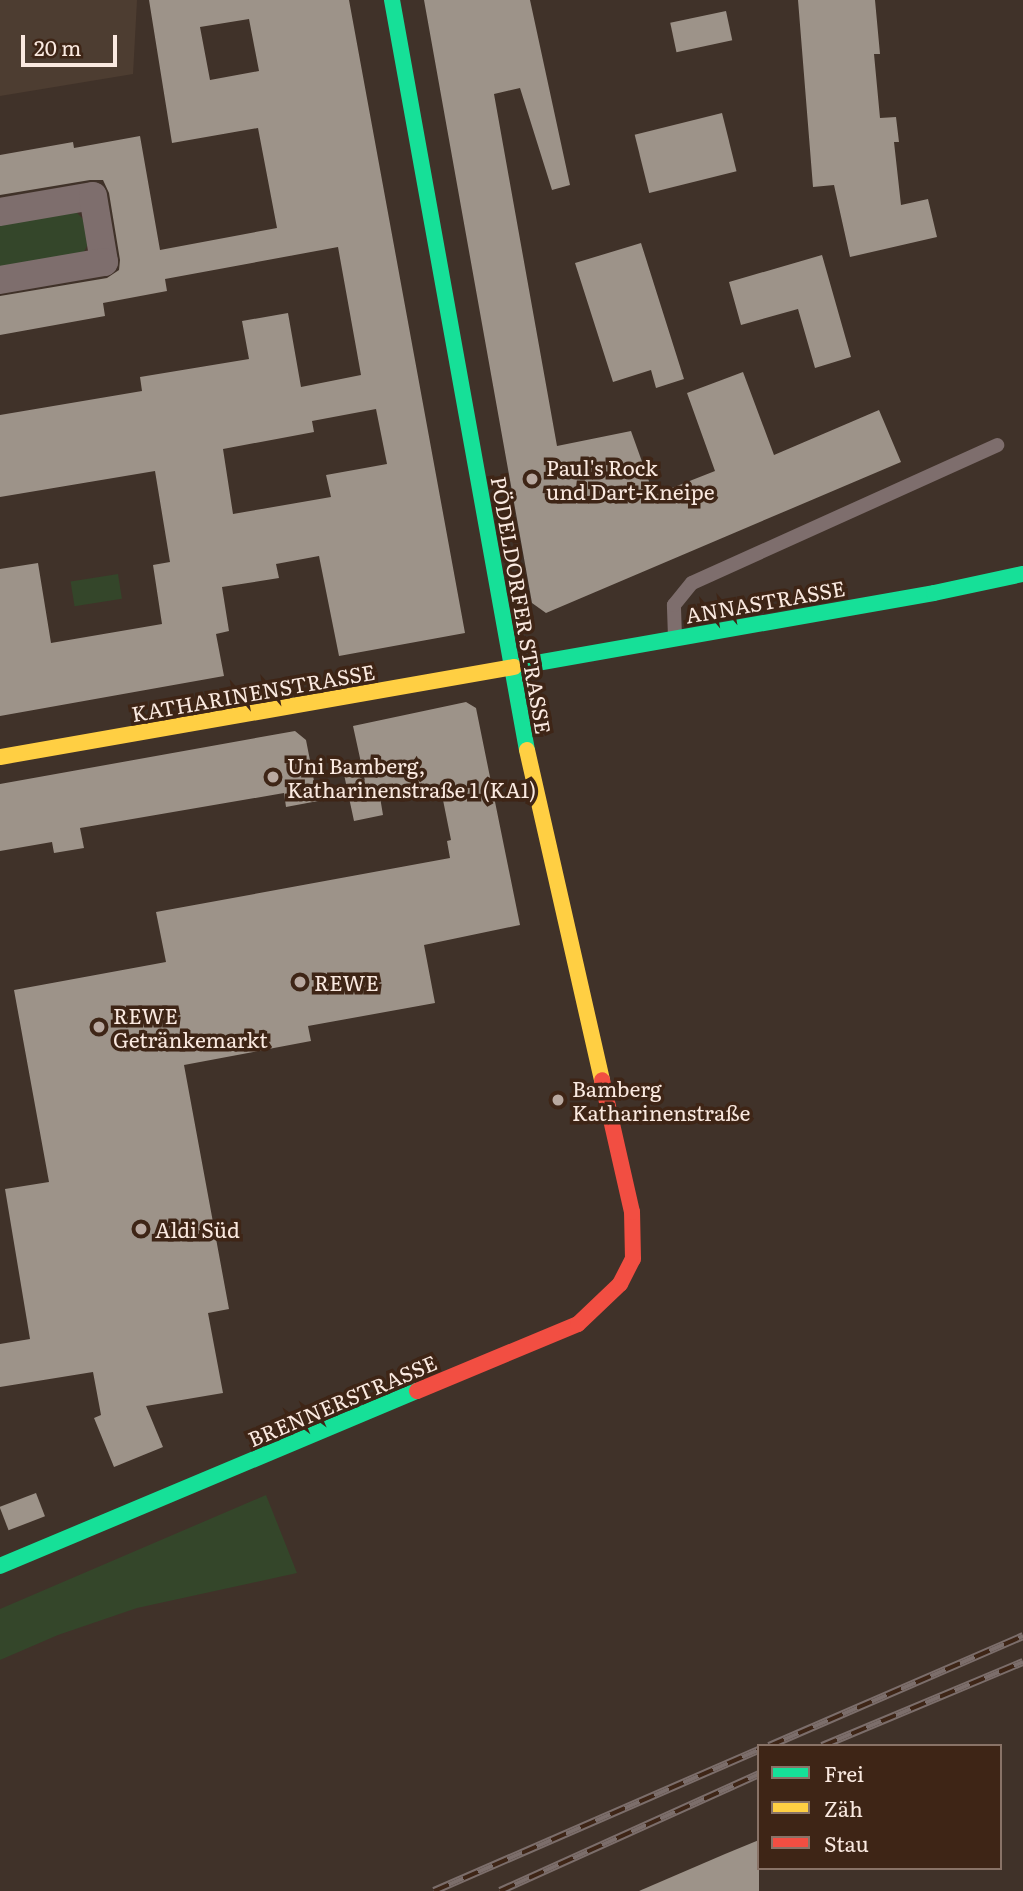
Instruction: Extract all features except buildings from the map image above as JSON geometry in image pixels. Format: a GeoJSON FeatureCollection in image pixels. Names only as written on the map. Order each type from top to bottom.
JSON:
{"type":"FeatureCollection","features":[{"type":"Feature","properties":{"kind":"street","name":"PÖDELDORFER STRASSE"},"geometry":{"type":"LineString","coordinates":[[392,0],[529,761],[632,1212]]}},
{"type":"Feature","properties":{"kind":"street"},"geometry":{"type":"LineString","coordinates":[[0,212],[93,196],[104,262],[0,280]]}},
{"type":"Feature","properties":{"kind":"street","name":"ANNASTRASSE"},"geometry":{"type":"LineString","coordinates":[[513,668],[934,593],[1023,574]]}},
{"type":"Feature","properties":{"kind":"street","name":"KATHARINENSTRASSE"},"geometry":{"type":"LineString","coordinates":[[0,757],[513,668]]}},
{"type":"Feature","properties":{"kind":"street","name":"BRENNERSTRASSE"},"geometry":{"type":"LineString","coordinates":[[0,1566],[578,1324],[620,1284],[633,1259],[632,1212]]}},
{"type":"Feature","properties":{"kind":"lane"},"geometry":{"type":"LineString","coordinates":[[675,638],[674,605],[692,583],[997,445]]}},
{"type":"Feature","properties":{"kind":"shaded area"},"geometry":{"type":"Polygon","coordinates":[[[0,0],[137,0],[133,74],[0,96],[0,0]]]}},
{"type":"Feature","properties":{"kind":"green space"},"geometry":{"type":"Polygon","coordinates":[[[74,210],[87,223],[90,240],[82,256],[0,272],[0,219],[74,210]]]}},
{"type":"Feature","properties":{"kind":"green space"},"geometry":{"type":"Polygon","coordinates":[[[118,574],[122,599],[75,606],[71,582],[118,574]]]}},
{"type":"Feature","properties":{"kind":"green space"},"geometry":{"type":"Polygon","coordinates":[[[266,1495],[297,1573],[137,1608],[58,1635],[0,1660],[0,1609],[266,1495]]]}},
{"type":"Feature","properties":{"kind":"railway"},"geometry":{"type":"LineString","coordinates":[[774,1744],[1023,1636]]}},
{"type":"Feature","properties":{"kind":"railway"},"geometry":{"type":"LineString","coordinates":[[827,1744],[1023,1662]]}},
{"type":"Feature","properties":{"kind":"railway"},"geometry":{"type":"LineString","coordinates":[[434,1891],[757,1751]]}},
{"type":"Feature","properties":{"kind":"railway"},"geometry":{"type":"LineString","coordinates":[[500,1891],[757,1775]]}},
{"type":"Feature","properties":{"kind":"traffic: fast"},"geometry":{"type":"LineString","coordinates":[[392,0],[527,750]]}},
{"type":"Feature","properties":{"kind":"traffic: fast"},"geometry":{"type":"LineString","coordinates":[[514,667],[934,593],[1023,574]]}},
{"type":"Feature","properties":{"kind":"traffic: fast"},"geometry":{"type":"LineString","coordinates":[[0,1566],[417,1391]]}},
{"type":"Feature","properties":{"kind":"traffic: slow"},"geometry":{"type":"LineString","coordinates":[[0,757],[514,667]]}},
{"type":"Feature","properties":{"kind":"traffic: slow"},"geometry":{"type":"LineString","coordinates":[[527,750],[602,1080]]}},
{"type":"Feature","properties":{"kind":"traffic: jam"},"geometry":{"type":"LineString","coordinates":[[417,1391],[578,1324],[620,1284],[633,1259],[632,1212],[602,1080]]}},
{"type":"Feature","properties":{"kind":"place","name":"Paul's Rock und Dart-Kneipe"},"geometry":{"type":"Point","coordinates":[532,479]}},
{"type":"Feature","properties":{"kind":"place","name":"Uni Bamberg, Katharinenstraße 1 (KA1)"},"geometry":{"type":"Point","coordinates":[273,777]}},
{"type":"Feature","properties":{"kind":"place","name":"REWE"},"geometry":{"type":"Point","coordinates":[300,982]}},
{"type":"Feature","properties":{"kind":"place","name":"REWE Getränkemarkt"},"geometry":{"type":"Point","coordinates":[99,1027]}},
{"type":"Feature","properties":{"kind":"place","name":"Bamberg Katharinenstraße"},"geometry":{"type":"Point","coordinates":[558,1100]}},
{"type":"Feature","properties":{"kind":"place","name":"Aldi Süd"},"geometry":{"type":"Point","coordinates":[141,1229]}}]}
